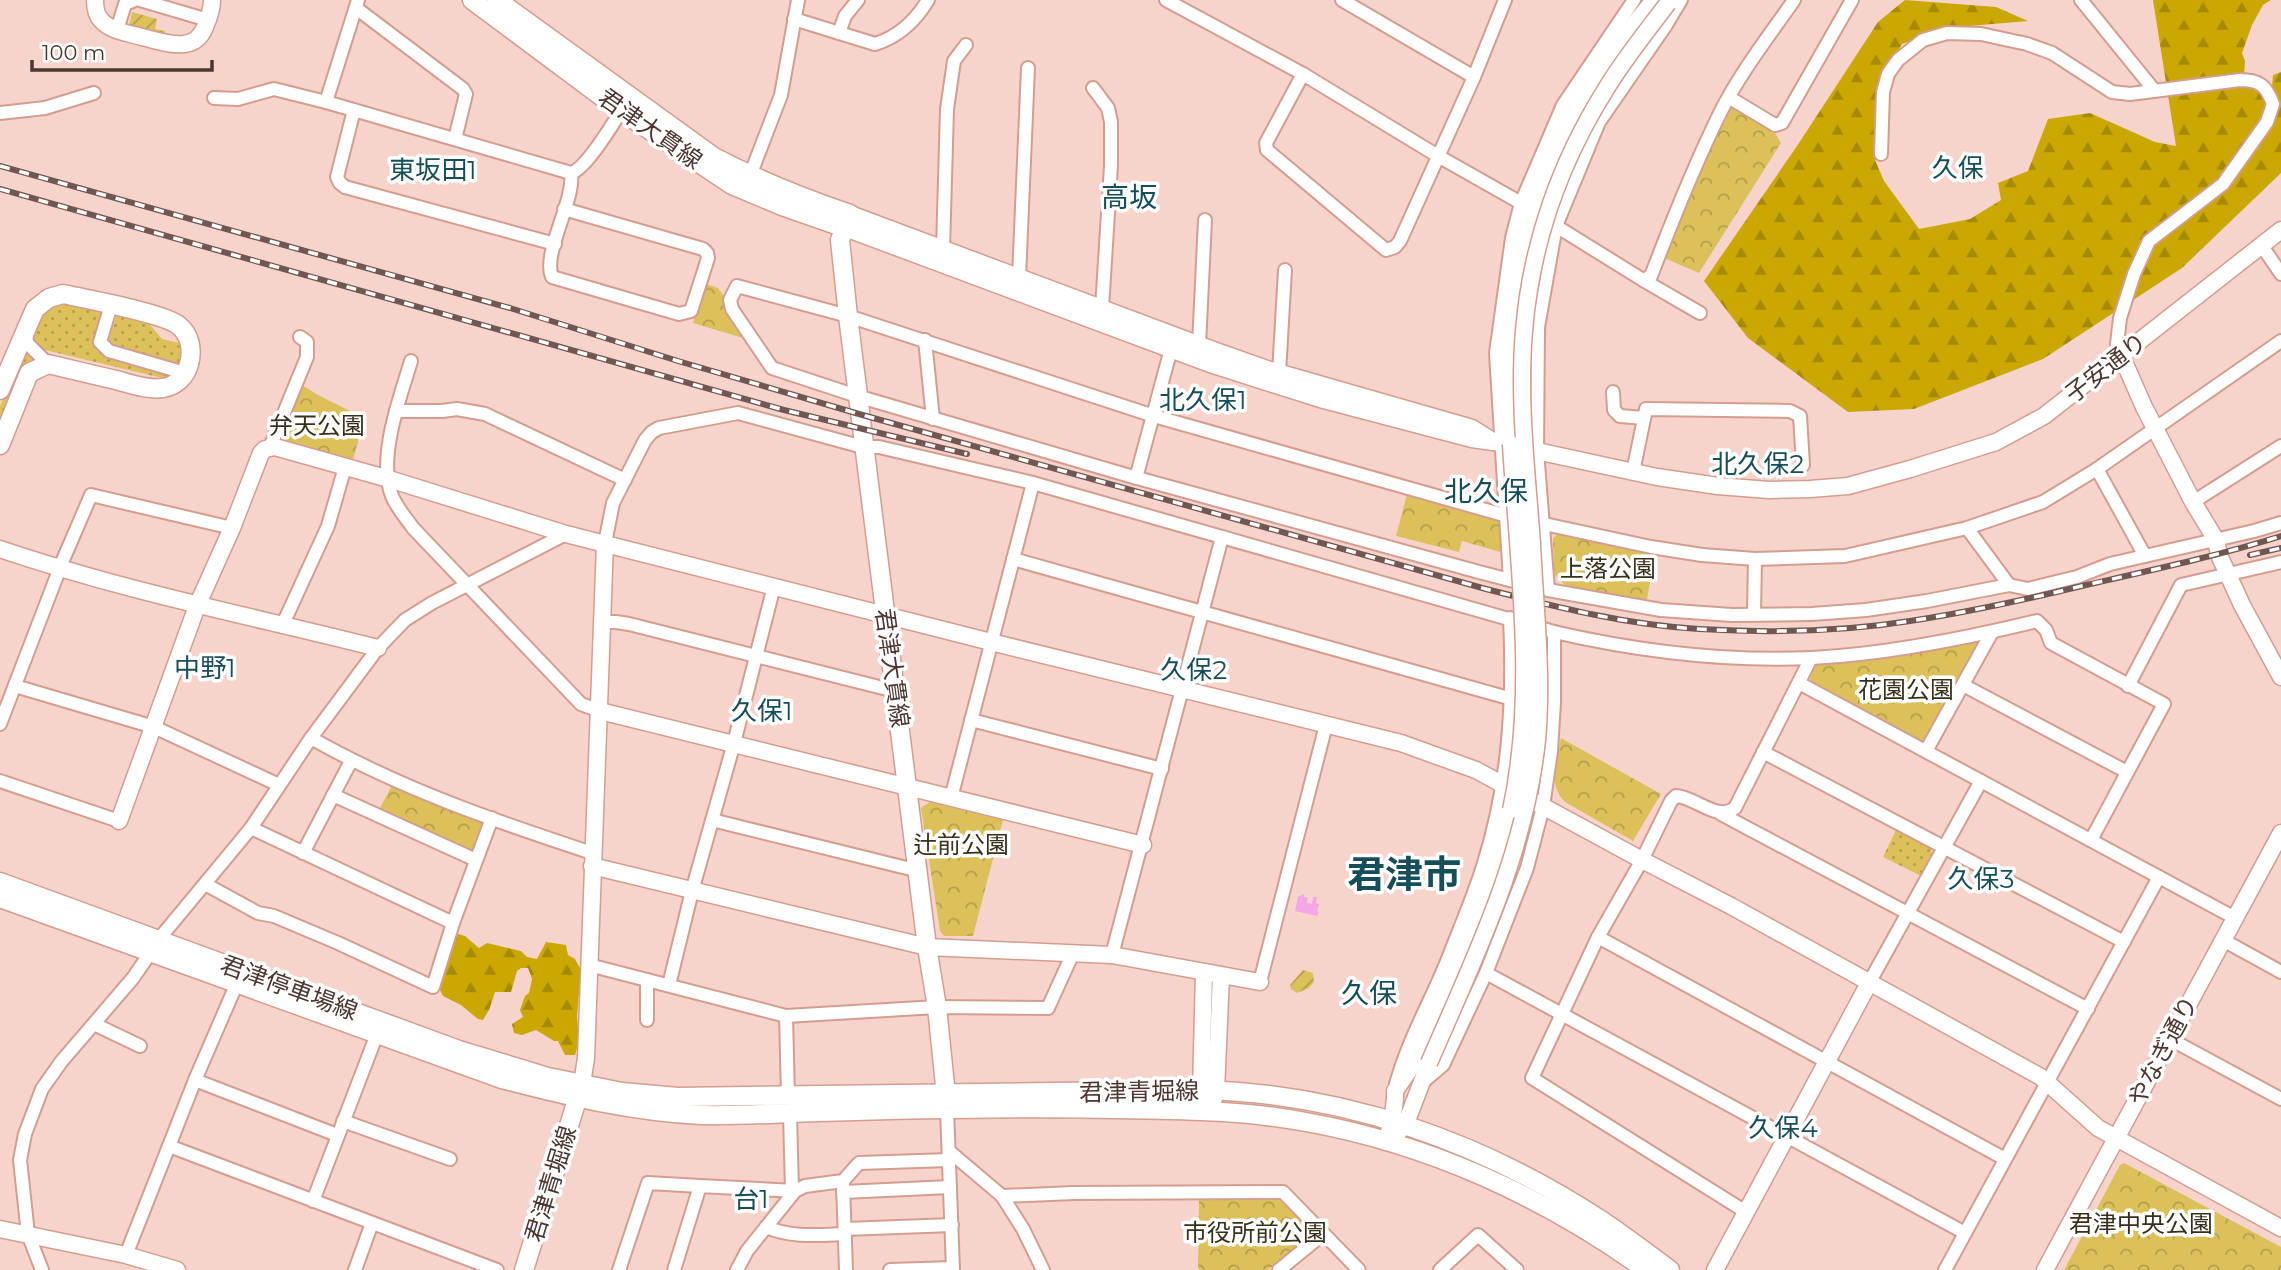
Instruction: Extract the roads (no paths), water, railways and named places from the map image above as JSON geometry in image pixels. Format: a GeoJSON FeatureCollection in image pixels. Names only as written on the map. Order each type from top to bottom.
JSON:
{"type":"FeatureCollection","features":[{"type":"Feature","properties":{"kind":"main road","name":"君津大貫線"},"geometry":{"type":"LineString","coordinates":[[472,0],[621,111],[693,160],[748,183]]}},
{"type":"Feature","properties":{"kind":"main road","name":"君津大貫線"},"geometry":{"type":"LineString","coordinates":[[497,0],[782,206],[847,221],[840,240],[857,396],[947,1102]]}},
{"type":"Feature","properties":{"kind":"main road"},"geometry":{"type":"LineString","coordinates":[[0,390],[35,309],[49,298],[63,294],[177,324],[187,336],[191,347],[186,373],[177,382],[166,387],[154,388],[48,364],[29,373],[0,445]]}},
{"type":"Feature","properties":{"kind":"main road","name":"君津停車場線"},"geometry":{"type":"LineString","coordinates":[[0,881],[237,983],[377,1034],[502,1079],[579,1091]]}},
{"type":"Feature","properties":{"kind":"main road","name":"君津停車場線"},"geometry":{"type":"LineString","coordinates":[[0,898],[155,946],[528,1071],[579,1091]]}},
{"type":"Feature","properties":{"kind":"main road","name":"君津青堀線"},"geometry":{"type":"LineString","coordinates":[[524,1270],[579,1091],[789,1104],[947,1102],[1209,1090],[1300,1098],[1364,1112],[1486,1156],[1601,1220],[1670,1270]]}},
{"type":"Feature","properties":{"kind":"main road","name":"君津青堀線"},"geometry":{"type":"LineString","coordinates":[[947,1102],[1210,1112],[1306,1122],[1388,1142],[1456,1164],[1595,1234],[1646,1270]]}},
{"type":"Feature","properties":{"kind":"street"},"geometry":{"type":"LineString","coordinates":[[95,0],[97,13],[103,23],[117,30],[185,45],[203,33],[212,0]]}},
{"type":"Feature","properties":{"kind":"street"},"geometry":{"type":"LineString","coordinates":[[117,30],[125,4],[137,0],[208,20]]}},
{"type":"Feature","properties":{"kind":"street"},"geometry":{"type":"LineString","coordinates":[[784,0],[839,33],[875,44],[884,41],[917,18],[928,0]]}},
{"type":"Feature","properties":{"kind":"street"},"geometry":{"type":"LineString","coordinates":[[839,33],[845,16],[858,0]]}},
{"type":"Feature","properties":{"kind":"street"},"geometry":{"type":"LineString","coordinates":[[1166,0],[1303,74],[1521,204]]}},
{"type":"Feature","properties":{"kind":"street"},"geometry":{"type":"LineString","coordinates":[[1342,0],[1474,76]]}},
{"type":"Feature","properties":{"kind":"street"},"geometry":{"type":"LineString","coordinates":[[1303,74],[1266,143],[1267,150],[1386,250],[1395,247],[1474,76],[1504,0]]}},
{"type":"Feature","properties":{"kind":"street"},"geometry":{"type":"LineString","coordinates":[[1510,580],[1507,516],[1497,442],[1496,353],[1512,239],[1521,204],[1563,105],[1634,0]]}},
{"type":"Feature","properties":{"kind":"street"},"geometry":{"type":"LineString","coordinates":[[1643,280],[1651,276],[1681,198],[1722,110],[1794,0]]}},
{"type":"Feature","properties":{"kind":"street"},"geometry":{"type":"LineString","coordinates":[[1730,98],[1775,125],[1782,124],[1852,0]]}},
{"type":"Feature","properties":{"kind":"street"},"geometry":{"type":"LineString","coordinates":[[2075,0],[2081,0],[2154,90]]}},
{"type":"Feature","properties":{"kind":"street"},"geometry":{"type":"LineString","coordinates":[[1548,590],[1537,451],[1538,327],[1556,226],[1598,122],[1666,25],[1669,1]]}},
{"type":"Feature","properties":{"kind":"street"},"geometry":{"type":"LineString","coordinates":[[1395,1091],[1423,1062],[1481,943],[1504,883],[1530,787],[1537,738],[1539,694],[1523,377],[1524,333],[1532,273],[1542,230],[1582,130],[1607,86],[1669,1]]}},
{"type":"Feature","properties":{"kind":"street"},"geometry":{"type":"LineString","coordinates":[[326,102],[357,4],[463,89],[466,94],[454,139]]}},
{"type":"Feature","properties":{"kind":"street"},"geometry":{"type":"LineString","coordinates":[[748,183],[781,94],[796,9]]}},
{"type":"Feature","properties":{"kind":"street"},"geometry":{"type":"LineString","coordinates":[[1881,154],[1883,92],[1888,75],[1898,60],[1923,40],[1947,33],[1981,34],[2027,44],[2052,53],[2112,92],[2130,94],[2240,80],[2255,80],[2264,85],[2273,104],[2267,122],[2223,184],[2149,241],[2134,274],[2120,318],[2117,344],[2155,427],[2193,502],[2216,540],[2242,605],[2281,677]]}},
{"type":"Feature","properties":{"kind":"street"},"geometry":{"type":"LineString","coordinates":[[943,249],[947,109],[954,61],[966,45]]}},
{"type":"Feature","properties":{"kind":"street"},"geometry":{"type":"LineString","coordinates":[[1019,277],[1028,68]]}},
{"type":"Feature","properties":{"kind":"street"},"geometry":{"type":"LineString","coordinates":[[1093,88],[1108,108],[1111,122],[1111,166],[1102,309]]}},
{"type":"Feature","properties":{"kind":"street"},"geometry":{"type":"LineString","coordinates":[[214,98],[238,99],[274,89],[571,173],[577,172],[621,111]]}},
{"type":"Feature","properties":{"kind":"street"},"geometry":{"type":"LineString","coordinates":[[0,113],[45,108],[94,93]]}},
{"type":"Feature","properties":{"kind":"street"},"geometry":{"type":"LineString","coordinates":[[354,110],[337,177],[345,187],[555,244]]}},
{"type":"Feature","properties":{"kind":"street"},"geometry":{"type":"LineString","coordinates":[[564,209],[703,249],[708,258],[691,311],[680,314],[552,277],[549,268],[564,209],[572,180],[571,173]]}},
{"type":"Feature","properties":{"kind":"street"},"geometry":{"type":"LineString","coordinates":[[1199,345],[1205,220]]}},
{"type":"Feature","properties":{"kind":"street"},"geometry":{"type":"LineString","coordinates":[[847,221],[1171,349],[1265,383],[1472,439],[1497,442]]}},
{"type":"Feature","properties":{"kind":"street"},"geometry":{"type":"LineString","coordinates":[[847,221],[943,249],[1279,373],[1472,428],[1497,442]]}},
{"type":"Feature","properties":{"kind":"street"},"geometry":{"type":"LineString","coordinates":[[1556,226],[1700,313]]}},
{"type":"Feature","properties":{"kind":"street","name":"子安通り"},"geometry":{"type":"LineString","coordinates":[[1497,442],[1633,472],[1718,486],[1769,490],[1848,486],[1996,442],[2044,416],[2281,230]]}},
{"type":"Feature","properties":{"kind":"street"},"geometry":{"type":"LineString","coordinates":[[2262,246],[2281,274]]}},
{"type":"Feature","properties":{"kind":"street"},"geometry":{"type":"LineString","coordinates":[[1279,373],[1285,270]]}},
{"type":"Feature","properties":{"kind":"street"},"geometry":{"type":"LineString","coordinates":[[2281,341],[2043,502],[1967,528],[1845,556],[1755,559],[1702,555],[1544,526],[1154,416],[848,316],[737,286],[730,300],[732,309],[772,368],[933,419],[1136,478],[1510,580],[1548,590],[1661,610],[1732,615],[1812,614],[1866,610],[2009,585],[2028,589],[2077,578],[2110,564],[2281,523]]}},
{"type":"Feature","properties":{"kind":"street"},"geometry":{"type":"LineString","coordinates":[[111,305],[100,342],[103,348],[186,373]]}},
{"type":"Feature","properties":{"kind":"street"},"geometry":{"type":"LineString","coordinates":[[26,328],[27,343],[48,364]]}},
{"type":"Feature","properties":{"kind":"street"},"geometry":{"type":"LineString","coordinates":[[270,447],[307,357],[307,342],[300,337]]}},
{"type":"Feature","properties":{"kind":"street"},"geometry":{"type":"LineString","coordinates":[[925,340],[933,419]]}},
{"type":"Feature","properties":{"kind":"street"},"geometry":{"type":"LineString","coordinates":[[1136,478],[1171,349]]}},
{"type":"Feature","properties":{"kind":"street"},"geometry":{"type":"LineString","coordinates":[[411,361],[396,411],[388,451],[391,493],[413,528],[581,704],[600,711],[1143,845]]}},
{"type":"Feature","properties":{"kind":"street"},"geometry":{"type":"LineString","coordinates":[[1613,392],[1614,410],[1620,416],[1644,418]]}},
{"type":"Feature","properties":{"kind":"street"},"geometry":{"type":"LineString","coordinates":[[396,411],[457,409],[485,414],[625,480]]}},
{"type":"Feature","properties":{"kind":"street"},"geometry":{"type":"LineString","coordinates":[[1633,472],[1646,409],[1790,411],[1800,416],[1803,466]]}},
{"type":"Feature","properties":{"kind":"street"},"geometry":{"type":"LineString","coordinates":[[579,1091],[586,1058],[605,543],[610,512],[645,440],[652,432],[659,428],[728,414],[738,413],[863,447],[879,447],[1033,483],[1596,642],[1676,653],[1811,658],[1916,646],[2037,621],[2046,630],[2051,643],[2164,704],[2091,840]]}},
{"type":"Feature","properties":{"kind":"street"},"geometry":{"type":"LineString","coordinates":[[2193,502],[2281,446]]}},
{"type":"Feature","properties":{"kind":"street"},"geometry":{"type":"LineString","coordinates":[[0,781],[119,821],[197,606],[232,528],[261,453],[270,447],[388,479],[566,534],[1419,748],[1476,770],[1731,906],[2047,1081],[2086,1119],[2116,1139],[2281,1228]]}},
{"type":"Feature","properties":{"kind":"street"},"geometry":{"type":"LineString","coordinates":[[283,624],[328,526],[345,467]]}},
{"type":"Feature","properties":{"kind":"street"},"geometry":{"type":"LineString","coordinates":[[2097,468],[2145,556]]}},
{"type":"Feature","properties":{"kind":"street"},"geometry":{"type":"LineString","coordinates":[[951,798],[1033,483]]}},
{"type":"Feature","properties":{"kind":"street"},"geometry":{"type":"LineString","coordinates":[[0,724],[91,495],[232,528]]}},
{"type":"Feature","properties":{"kind":"street"},"geometry":{"type":"LineString","coordinates":[[1967,528],[2009,585]]}},
{"type":"Feature","properties":{"kind":"street"},"geometry":{"type":"LineString","coordinates":[[42,1270],[28,1234],[20,1160],[25,1134],[42,1089],[61,1062],[133,978],[155,946],[251,828],[311,738],[378,648],[405,620],[432,603],[566,534]]}},
{"type":"Feature","properties":{"kind":"street"},"geometry":{"type":"LineString","coordinates":[[1112,955],[1222,537]]}},
{"type":"Feature","properties":{"kind":"street"},"geometry":{"type":"LineString","coordinates":[[0,549],[60,569],[197,606],[378,648]]}},
{"type":"Feature","properties":{"kind":"street"},"geometry":{"type":"LineString","coordinates":[[1013,559],[1512,699]]}},
{"type":"Feature","properties":{"kind":"street"},"geometry":{"type":"LineString","coordinates":[[1754,614],[1755,559]]}},
{"type":"Feature","properties":{"kind":"street"},"geometry":{"type":"LineString","coordinates":[[2128,686],[2181,585],[2281,562]]}},
{"type":"Feature","properties":{"kind":"street"},"geometry":{"type":"LineString","coordinates":[[2265,567],[2281,575]]}},
{"type":"Feature","properties":{"kind":"street"},"geometry":{"type":"LineString","coordinates":[[668,985],[774,586]]}},
{"type":"Feature","properties":{"kind":"street"},"geometry":{"type":"LineString","coordinates":[[1398,1123],[1395,1091],[1404,1054],[1450,954],[1484,865],[1503,785],[1510,740],[1512,699],[1510,618]]}},
{"type":"Feature","properties":{"kind":"street"},"geometry":{"type":"LineString","coordinates":[[603,622],[629,624],[895,691]]}},
{"type":"Feature","properties":{"kind":"street"},"geometry":{"type":"LineString","coordinates":[[1388,1142],[1422,1084],[1443,1065],[1486,973],[1527,868],[1544,807],[1554,703],[1553,632]]}},
{"type":"Feature","properties":{"kind":"street"},"geometry":{"type":"LineString","coordinates":[[1926,751],[1992,632]]}},
{"type":"Feature","properties":{"kind":"street"},"geometry":{"type":"LineString","coordinates":[[1720,813],[1728,813],[1735,808],[1811,658]]}},
{"type":"Feature","properties":{"kind":"street"},"geometry":{"type":"LineString","coordinates":[[1799,683],[2235,918]]}},
{"type":"Feature","properties":{"kind":"street"},"geometry":{"type":"LineString","coordinates":[[1962,685],[2127,772]]}},
{"type":"Feature","properties":{"kind":"street"},"geometry":{"type":"LineString","coordinates":[[15,686],[154,727],[279,785]]}},
{"type":"Feature","properties":{"kind":"street"},"geometry":{"type":"LineString","coordinates":[[971,720],[1162,769]]}},
{"type":"Feature","properties":{"kind":"street"},"geometry":{"type":"LineString","coordinates":[[311,738],[351,761],[424,795],[492,818],[592,860],[692,891],[927,947],[1112,955],[1260,982],[1326,725]]}},
{"type":"Feature","properties":{"kind":"street"},"geometry":{"type":"LineString","coordinates":[[1763,752],[2124,942]]}},
{"type":"Feature","properties":{"kind":"street"},"geometry":{"type":"LineString","coordinates":[[303,853],[351,761]]}},
{"type":"Feature","properties":{"kind":"street"},"geometry":{"type":"LineString","coordinates":[[1715,1270],[1981,781]]}},
{"type":"Feature","properties":{"kind":"street"},"geometry":{"type":"LineString","coordinates":[[333,795],[476,860]]}},
{"type":"Feature","properties":{"kind":"street"},"geometry":{"type":"LineString","coordinates":[[1746,1212],[1531,1078],[1598,937],[1676,796],[1684,796],[1720,813],[2088,1009]]}},
{"type":"Feature","properties":{"kind":"street"},"geometry":{"type":"LineString","coordinates":[[205,884],[258,913],[274,916],[338,943],[433,987],[453,923],[492,818]]}},
{"type":"Feature","properties":{"kind":"street"},"geometry":{"type":"LineString","coordinates":[[712,820],[919,871]]}},
{"type":"Feature","properties":{"kind":"street"},"geometry":{"type":"LineString","coordinates":[[251,828],[453,923]]}},
{"type":"Feature","properties":{"kind":"street","name":"やなぎ通り"},"geometry":{"type":"LineString","coordinates":[[2045,1270],[2235,918],[2276,856],[2281,833]]}},
{"type":"Feature","properties":{"kind":"street"},"geometry":{"type":"LineString","coordinates":[[1945,1270],[2159,877]]}},
{"type":"Feature","properties":{"kind":"street"},"geometry":{"type":"LineString","coordinates":[[1598,937],[2005,1159]]}},
{"type":"Feature","properties":{"kind":"street"},"geometry":{"type":"LineString","coordinates":[[2223,940],[2281,972]]}},
{"type":"Feature","properties":{"kind":"street"},"geometry":{"type":"LineString","coordinates":[[589,965],[786,1016],[937,1007],[1048,1008],[1073,953]]}},
{"type":"Feature","properties":{"kind":"street"},"geometry":{"type":"LineString","coordinates":[[1204,973],[1210,1112]]}},
{"type":"Feature","properties":{"kind":"street"},"geometry":{"type":"LineString","coordinates":[[1486,973],[1965,1233]]}},
{"type":"Feature","properties":{"kind":"street"},"geometry":{"type":"LineString","coordinates":[[1209,1090],[1221,976]]}},
{"type":"Feature","properties":{"kind":"street"},"geometry":{"type":"LineString","coordinates":[[647,981],[647,1020]]}},
{"type":"Feature","properties":{"kind":"street"},"geometry":{"type":"LineString","coordinates":[[126,1255],[195,1080],[237,983]]}},
{"type":"Feature","properties":{"kind":"street"},"geometry":{"type":"LineString","coordinates":[[737,1270],[747,1251],[794,1191],[786,1016]]}},
{"type":"Feature","properties":{"kind":"street"},"geometry":{"type":"LineString","coordinates":[[93,1024],[140,1046]]}},
{"type":"Feature","properties":{"kind":"street"},"geometry":{"type":"LineString","coordinates":[[313,1201],[377,1034]]}},
{"type":"Feature","properties":{"kind":"street"},"geometry":{"type":"LineString","coordinates":[[2170,1039],[2281,1098]]}},
{"type":"Feature","properties":{"kind":"street"},"geometry":{"type":"LineString","coordinates":[[1422,1084],[1423,1062]]}},
{"type":"Feature","properties":{"kind":"street"},"geometry":{"type":"LineString","coordinates":[[195,1080],[338,1135]]}},
{"type":"Feature","properties":{"kind":"street"},"geometry":{"type":"LineString","coordinates":[[890,1270],[953,1269],[947,1102]]}},
{"type":"Feature","properties":{"kind":"street"},"geometry":{"type":"LineString","coordinates":[[343,1121],[450,1159]]}},
{"type":"Feature","properties":{"kind":"street"},"geometry":{"type":"LineString","coordinates":[[169,1146],[498,1270]]}},
{"type":"Feature","properties":{"kind":"street"},"geometry":{"type":"LineString","coordinates":[[846,1270],[843,1187],[859,1163],[949,1155],[1002,1196],[1023,1229],[1043,1270]]}},
{"type":"Feature","properties":{"kind":"street"},"geometry":{"type":"LineString","coordinates":[[619,1270],[648,1183],[794,1191],[806,1186],[950,1187]]}},
{"type":"Feature","properties":{"kind":"street"},"geometry":{"type":"LineString","coordinates":[[674,1270],[700,1186]]}},
{"type":"Feature","properties":{"kind":"street"},"geometry":{"type":"LineString","coordinates":[[1002,1196],[1283,1192],[1359,1270]]}},
{"type":"Feature","properties":{"kind":"street"},"geometry":{"type":"LineString","coordinates":[[355,1270],[372,1223]]}},
{"type":"Feature","properties":{"kind":"street"},"geometry":{"type":"LineString","coordinates":[[766,1227],[796,1235],[952,1225]]}},
{"type":"Feature","properties":{"kind":"street"},"geometry":{"type":"LineString","coordinates":[[0,1229],[126,1255],[166,1268]]}},
{"type":"Feature","properties":{"kind":"street"},"geometry":{"type":"LineString","coordinates":[[1279,1270],[1323,1234]]}},
{"type":"Feature","properties":{"kind":"street"},"geometry":{"type":"LineString","coordinates":[[1440,1270],[1478,1235],[1517,1270]]}},
{"type":"Feature","properties":{"kind":"railway"},"geometry":{"type":"LineString","coordinates":[[0,166],[510,308],[859,414],[1486,589],[1618,619],[1672,627],[1752,631],[1805,631],[1884,625],[2020,600],[2233,550],[2281,536]]}},
{"type":"Feature","properties":{"kind":"railway"},"geometry":{"type":"LineString","coordinates":[[0,189],[784,410],[967,454]]}},
{"type":"Feature","properties":{"kind":"railway"},"geometry":{"type":"LineString","coordinates":[[2250,555],[2281,548]]}},
{"type":"Feature","properties":{"kind":"district","name":"久保"},"geometry":{"type":"Point","coordinates":[1958,168]}},
{"type":"Feature","properties":{"kind":"district","name":"東坂田1"},"geometry":{"type":"Point","coordinates":[433,170]}},
{"type":"Feature","properties":{"kind":"district","name":"高坂"},"geometry":{"type":"Point","coordinates":[1129,197]}},
{"type":"Feature","properties":{"kind":"district","name":"北久保1"},"geometry":{"type":"Point","coordinates":[1203,400]}},
{"type":"Feature","properties":{"kind":"district","name":"北久保2"},"geometry":{"type":"Point","coordinates":[1758,464]}},
{"type":"Feature","properties":{"kind":"district","name":"北久保"},"geometry":{"type":"Point","coordinates":[1486,491]}},
{"type":"Feature","properties":{"kind":"district","name":"中野1"},"geometry":{"type":"Point","coordinates":[205,668]}},
{"type":"Feature","properties":{"kind":"district","name":"久保2"},"geometry":{"type":"Point","coordinates":[1194,670]}},
{"type":"Feature","properties":{"kind":"district","name":"久保1"},"geometry":{"type":"Point","coordinates":[762,711]}},
{"type":"Feature","properties":{"kind":"district","name":"君津市"},"geometry":{"type":"Point","coordinates":[1404,875]}},
{"type":"Feature","properties":{"kind":"district","name":"久保3"},"geometry":{"type":"Point","coordinates":[1981,879]}},
{"type":"Feature","properties":{"kind":"district","name":"久保"},"geometry":{"type":"Point","coordinates":[1369,993]}},
{"type":"Feature","properties":{"kind":"district","name":"久保4"},"geometry":{"type":"Point","coordinates":[1783,1128]}},
{"type":"Feature","properties":{"kind":"district","name":"台1"},"geometry":{"type":"Point","coordinates":[751,1199]}},
{"type":"Feature","properties":{"kind":"park label","name":"弁天公園"},"geometry":{"type":"Point","coordinates":[317,426]}},
{"type":"Feature","properties":{"kind":"park label","name":"上落公園"},"geometry":{"type":"Point","coordinates":[1608,569]}},
{"type":"Feature","properties":{"kind":"park label","name":"花園公園"},"geometry":{"type":"Point","coordinates":[1906,690]}},
{"type":"Feature","properties":{"kind":"park label","name":"辻前公園"},"geometry":{"type":"Point","coordinates":[961,845]}},
{"type":"Feature","properties":{"kind":"park label","name":"君津中央公園"},"geometry":{"type":"Point","coordinates":[2141,1224]}},
{"type":"Feature","properties":{"kind":"park label","name":"市役所前公園"},"geometry":{"type":"Point","coordinates":[1255,1233]}}]}
